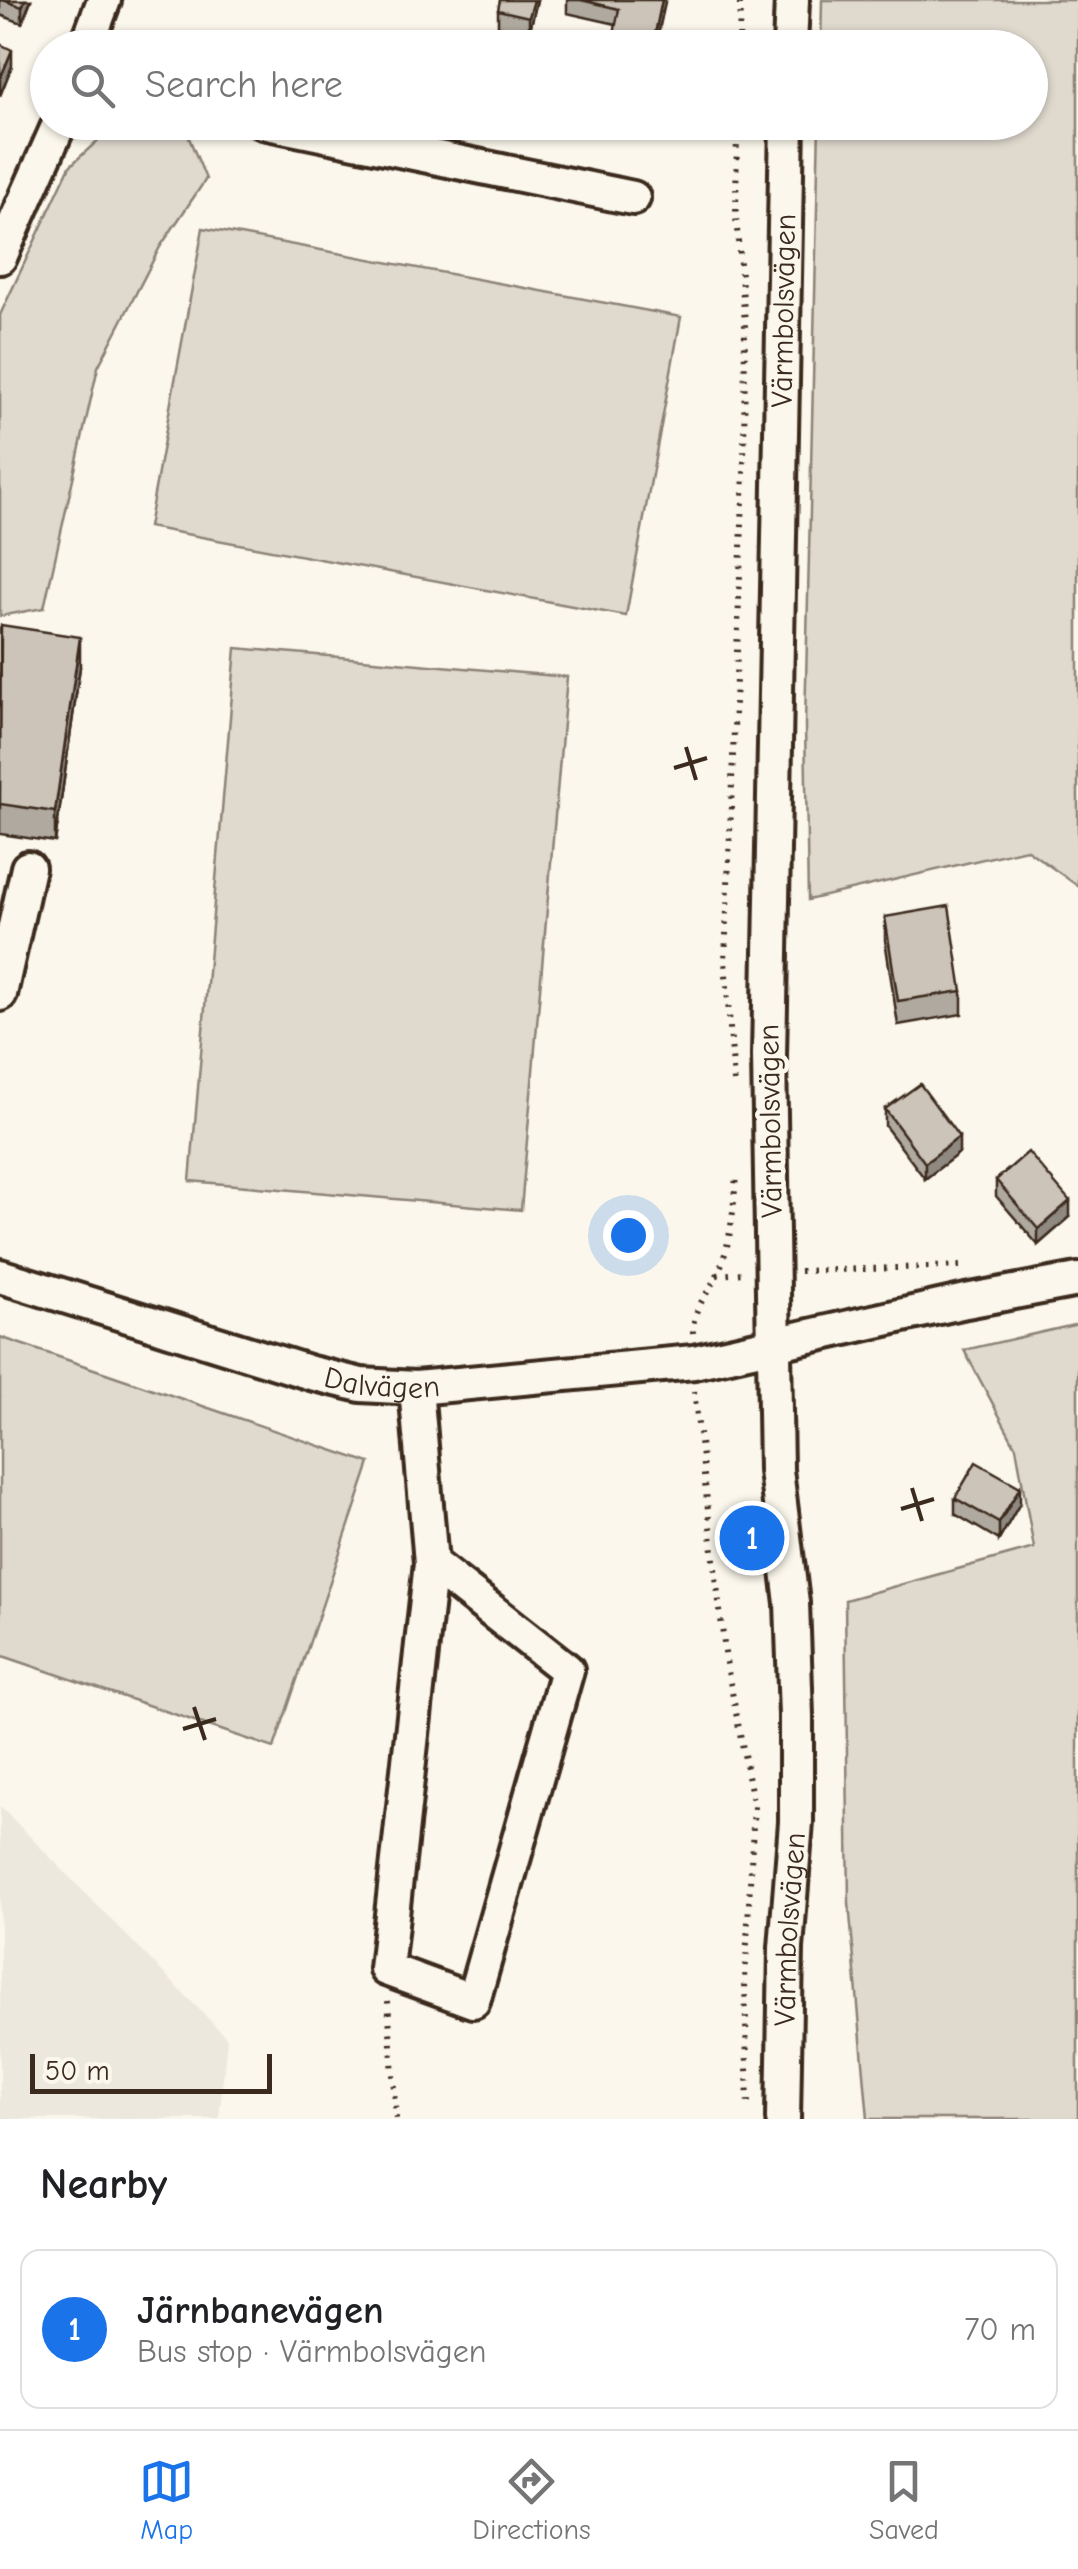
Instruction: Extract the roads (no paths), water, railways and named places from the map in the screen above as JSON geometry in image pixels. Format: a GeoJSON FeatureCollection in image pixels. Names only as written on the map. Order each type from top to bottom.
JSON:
{"type":"FeatureCollection","features":[{"type":"Feature","properties":{"kind":"street"},"geometry":{"type":"LineString","coordinates":[[93,30],[104,0]]}},
{"type":"Feature","properties":{"kind":"street"},"geometry":{"type":"LineString","coordinates":[[791,30],[792,0]]}},
{"type":"Feature","properties":{"kind":"street"},"geometry":{"type":"LineString","coordinates":[[0,257],[52,140]]}},
{"type":"Feature","properties":{"kind":"street"},"geometry":{"type":"LineString","coordinates":[[350,140],[633,198]]}},
{"type":"Feature","properties":{"kind":"street","name":"Värmbolsvägen"},"geometry":{"type":"LineString","coordinates":[[783,2119],[796,1716],[792,1603],[776,1470],[770,888],[787,140]]}},
{"type":"Feature","properties":{"kind":"street"},"geometry":{"type":"LineString","coordinates":[[0,994],[28,868]]}},
{"type":"Feature","properties":{"kind":"street","name":"Dalvägen"},"geometry":{"type":"LineString","coordinates":[[0,1276],[312,1373],[361,1385],[416,1388],[694,1362],[966,1300],[1078,1280]]}},
{"type":"Feature","properties":{"kind":"street"},"geometry":{"type":"LineString","coordinates":[[416,1388],[431,1564],[386,1968],[473,2002],[568,1670],[431,1564]]}},
{"type":"Feature","properties":{"kind":"place","name":"Järnbanevägen"},"geometry":{"type":"Point","coordinates":[752,1538]}}]}
